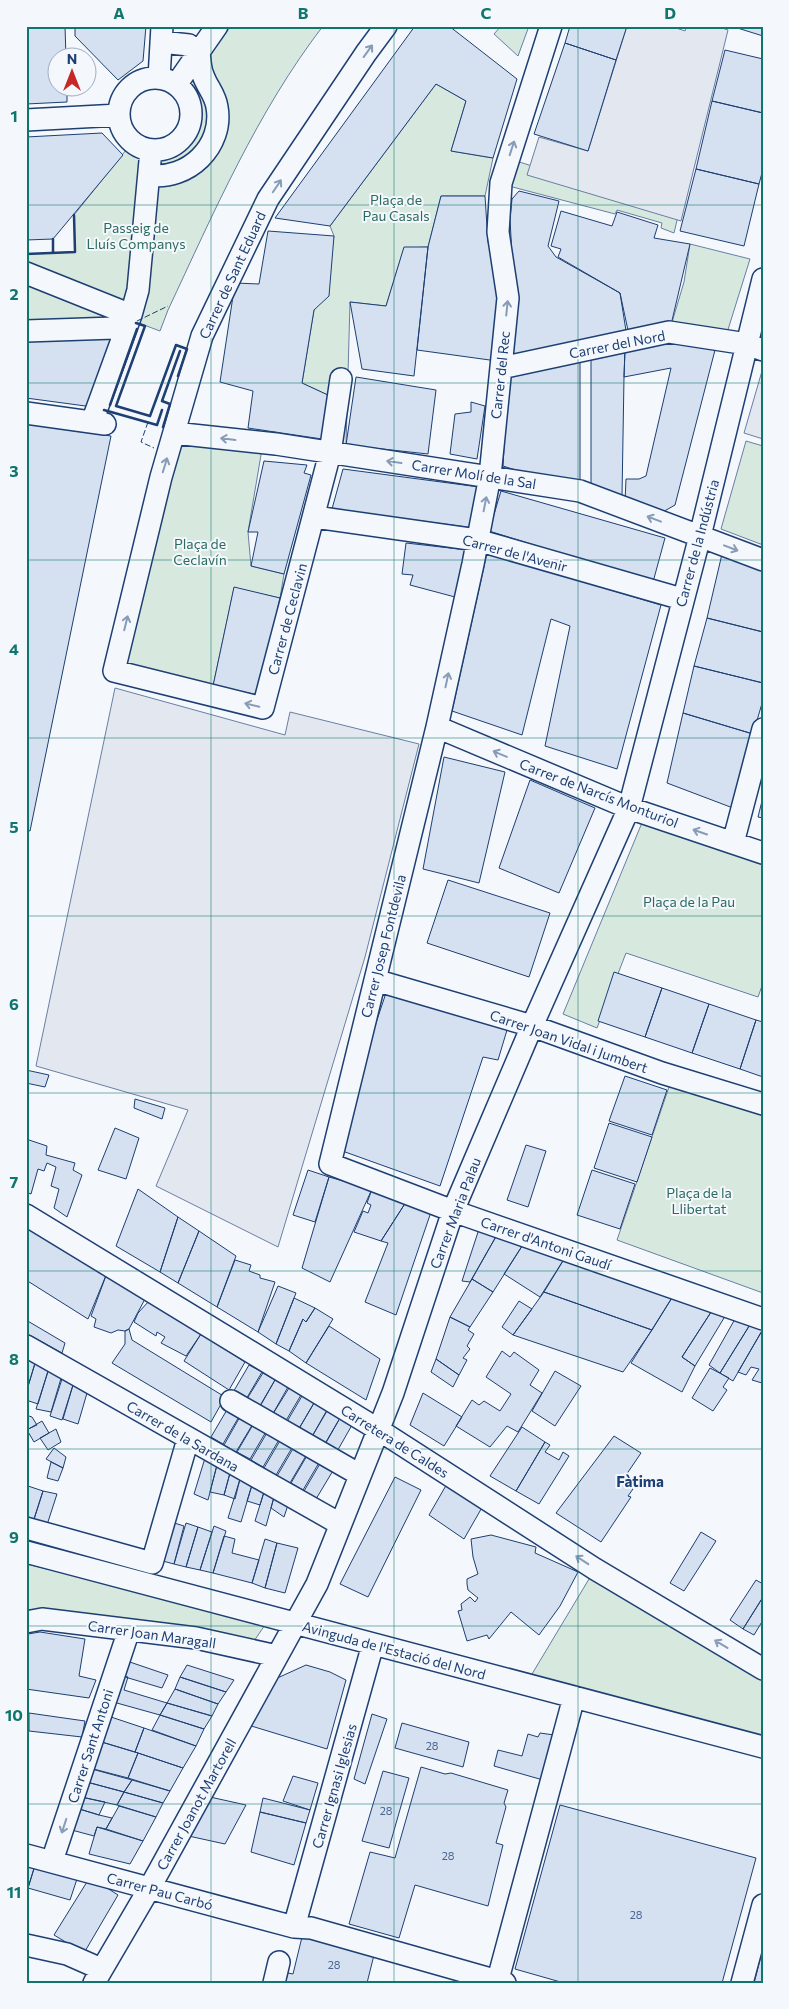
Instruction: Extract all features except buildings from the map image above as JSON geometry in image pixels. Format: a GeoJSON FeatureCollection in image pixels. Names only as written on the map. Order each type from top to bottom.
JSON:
{"type":"FeatureCollection","features":[{"type":"Feature","properties":{"kind":"street"},"geometry":{"type":"LineString","coordinates":[[167,82],[199,52],[217,26]]}},
{"type":"Feature","properties":{"kind":"street","name":"Carrer de Sant Eduard"},"geometry":{"type":"LineString","coordinates":[[114,671],[161,477],[202,336],[268,200],[386,26]]}},
{"type":"Feature","properties":{"kind":"street","name":"Carrer del Rec"},"geometry":{"type":"LineString","coordinates":[[437,727],[490,476],[508,298],[498,232],[501,183],[551,26]]}},
{"type":"Feature","properties":{"kind":"street"},"geometry":{"type":"LineString","coordinates":[[149,175],[169,176],[192,166],[207,151],[216,131],[218,108],[215,97],[202,75],[199,52],[189,45],[162,34],[167,82]]}},
{"type":"Feature","properties":{"kind":"street"},"geometry":{"type":"LineString","coordinates":[[146,79],[167,82],[184,94],[190,104],[191,116],[189,127],[183,137],[174,145],[163,149],[151,150],[137,145],[125,135],[120,126],[120,103],[126,92],[135,84],[146,79]]}},
{"type":"Feature","properties":{"kind":"street"},"geometry":{"type":"LineString","coordinates":[[26,120],[119,115]]}},
{"type":"Feature","properties":{"kind":"street"},"geometry":{"type":"LineString","coordinates":[[26,413],[99,423],[138,290],[151,150]]}},
{"type":"Feature","properties":{"kind":"street"},"geometry":{"type":"LineString","coordinates":[[26,273],[131,315]]}},
{"type":"Feature","properties":{"kind":"street","name":"Carrer de la Indústria"},"geometry":{"type":"LineString","coordinates":[[630,808],[682,599],[755,347],[763,279]]}},
{"type":"Feature","properties":{"kind":"street"},"geometry":{"type":"LineString","coordinates":[[26,331],[114,328],[131,315]]}},
{"type":"Feature","properties":{"kind":"street","name":"Carrer del Nord"},"geometry":{"type":"LineString","coordinates":[[501,368],[669,332],[755,347]]}},
{"type":"Feature","properties":{"kind":"street","name":"Carrer de Ceclavin"},"geometry":{"type":"LineString","coordinates":[[114,671],[264,708],[315,518],[330,453],[341,379]]}},
{"type":"Feature","properties":{"kind":"street","name":"Carrer Molí de la Sal"},"geometry":{"type":"LineString","coordinates":[[174,433],[270,444],[580,490],[763,560]]}},
{"type":"Feature","properties":{"kind":"street","name":"Carrer de l'Avenir"},"geometry":{"type":"LineString","coordinates":[[315,518],[477,540],[682,599]]}},
{"type":"Feature","properties":{"kind":"street","name":"Carrer de Narcís Monturiol"},"geometry":{"type":"LineString","coordinates":[[437,727],[630,808],[763,853]]}},
{"type":"Feature","properties":{"kind":"street","name":"Carrer Josep Fontdevila"},"geometry":{"type":"LineString","coordinates":[[330,1164],[437,727]]}},
{"type":"Feature","properties":{"kind":"street"},"geometry":{"type":"LineString","coordinates":[[733,843],[763,729]]}},
{"type":"Feature","properties":{"kind":"street","name":"Carrer Maria Palau"},"geometry":{"type":"LineString","coordinates":[[295,1624],[317,1584],[379,1430],[453,1211],[532,1026],[630,808]]}},
{"type":"Feature","properties":{"kind":"street","name":"Carrer Joan Vidal i Jumbert"},"geometry":{"type":"LineString","coordinates":[[375,980],[532,1026],[662,1073],[763,1104]]}},
{"type":"Feature","properties":{"kind":"street","name":"Carrer d'Antoni Gaudí"},"geometry":{"type":"LineString","coordinates":[[330,1164],[453,1211],[763,1319]]}},
{"type":"Feature","properties":{"kind":"street","name":"Carretera de Caldes"},"geometry":{"type":"LineString","coordinates":[[26,1215],[379,1430],[595,1569],[763,1670]]}},
{"type":"Feature","properties":{"kind":"street","name":"Carrer de la Sardana"},"geometry":{"type":"LineString","coordinates":[[26,1346],[340,1524]]}},
{"type":"Feature","properties":{"kind":"street"},"geometry":{"type":"LineString","coordinates":[[230,1402],[360,1475]]}},
{"type":"Feature","properties":{"kind":"street"},"geometry":{"type":"LineString","coordinates":[[26,1528],[152,1563],[188,1439]]}},
{"type":"Feature","properties":{"kind":"street","name":"Avinguda de l'Estació del Nord"},"geometry":{"type":"LineString","coordinates":[[26,1552],[763,1747]]}},
{"type":"Feature","properties":{"kind":"street","name":"Carrer Joan Maragall"},"geometry":{"type":"LineString","coordinates":[[26,1622],[42,1619],[196,1638],[277,1656]]}},
{"type":"Feature","properties":{"kind":"street","name":"Carrer Joanot Martorell"},"geometry":{"type":"LineString","coordinates":[[98,1976],[149,1889],[295,1624]]}},
{"type":"Feature","properties":{"kind":"street","name":"Carrer Sant Antoni"},"geometry":{"type":"LineString","coordinates":[[52,1861],[128,1630]]}},
{"type":"Feature","properties":{"kind":"street","name":"Carrer Ignasi Iglesias"},"geometry":{"type":"LineString","coordinates":[[294,1927],[373,1644]]}},
{"type":"Feature","properties":{"kind":"street"},"geometry":{"type":"LineString","coordinates":[[499,1982],[574,1697]]}},
{"type":"Feature","properties":{"kind":"street","name":"Carrer Pau Carbó"},"geometry":{"type":"LineString","coordinates":[[26,1855],[294,1927],[311,1928],[499,1982]]}},
{"type":"Feature","properties":{"kind":"street"},"geometry":{"type":"LineString","coordinates":[[742,1983],[763,1905]]}},
{"type":"Feature","properties":{"kind":"street"},"geometry":{"type":"LineString","coordinates":[[26,1945],[67,1954],[98,1976]]}},
{"type":"Feature","properties":{"kind":"street"},"geometry":{"type":"LineString","coordinates":[[274,1983],[280,1962]]}},
{"type":"Feature","properties":{"kind":"green space","name":"Passeig de Lluís Companys"},"geometry":{"type":"Polygon","coordinates":[[[223,26],[323,26],[277,93],[238,163],[202,236],[160,331],[136,322],[26,326],[26,254],[75,252],[74,215],[130,145],[143,153],[151,154],[166,151],[188,141],[195,106],[183,86],[223,26]]]}},
{"type":"Feature","properties":{"kind":"green space"},"geometry":{"type":"Polygon","coordinates":[[[501,26],[529,26],[518,56],[494,34],[501,26]]]}},
{"type":"Feature","properties":{"kind":"green space","name":"Plaça de Pau Casals"},"geometry":{"type":"Polygon","coordinates":[[[436,84],[466,101],[451,151],[493,158],[485,196],[441,196],[428,247],[404,248],[386,306],[350,302],[346,445],[322,439],[330,396],[302,383],[314,310],[334,236],[330,226],[436,84]]]}},
{"type":"Feature","properties":{"kind":"green space"},"geometry":{"type":"Polygon","coordinates":[[[513,160],[679,212],[674,233],[661,228],[662,223],[617,210],[615,214],[505,185],[513,160]]]}},
{"type":"Feature","properties":{"kind":"green space"},"geometry":{"type":"Polygon","coordinates":[[[690,244],[750,259],[726,336],[670,329],[684,282],[690,244]]]}},
{"type":"Feature","properties":{"kind":"green space","name":"Plaça de Ceclavín"},"geometry":{"type":"Polygon","coordinates":[[[181,433],[263,443],[248,532],[251,566],[284,574],[280,598],[234,588],[213,686],[116,662],[181,433]]]}},
{"type":"Feature","properties":{"kind":"green space"},"geometry":{"type":"Polygon","coordinates":[[[746,441],[763,446],[763,545],[721,529],[746,441]]]}},
{"type":"Feature","properties":{"kind":"green space","name":"Plaça de la Pau"},"geometry":{"type":"Polygon","coordinates":[[[646,813],[763,853],[763,983],[758,997],[626,953],[597,1028],[563,1014],[646,813]]]}},
{"type":"Feature","properties":{"kind":"green space","name":"Plaça de la Llibertat"},"geometry":{"type":"Polygon","coordinates":[[[671,1081],[763,1111],[763,1293],[617,1240],[671,1081]]]}},
{"type":"Feature","properties":{"kind":"green space"},"geometry":{"type":"Polygon","coordinates":[[[26,1564],[267,1622],[252,1644],[26,1609],[26,1564]]]}},
{"type":"Feature","properties":{"kind":"green space"},"geometry":{"type":"Polygon","coordinates":[[[595,1569],[763,1669],[763,1747],[526,1684],[595,1569]]]}},
{"type":"Feature","properties":{"kind":"shaded area"},"geometry":{"type":"Polygon","coordinates":[[[627,26],[670,26],[685,31],[687,26],[716,26],[728,30],[681,221],[527,175],[539,137],[588,151],[627,26]]]}},
{"type":"Feature","properties":{"kind":"shaded area"},"geometry":{"type":"Polygon","coordinates":[[[763,371],[763,439],[744,433],[763,371]]]}},
{"type":"Feature","properties":{"kind":"shaded area"},"geometry":{"type":"Polygon","coordinates":[[[115,688],[285,735],[290,712],[419,744],[365,957],[278,1247],[156,1186],[188,1110],[36,1066],[115,688]]]}},
{"type":"Feature","properties":{"kind":"fence"},"geometry":{"type":"LineString","coordinates":[[137,321],[168,306]]}},
{"type":"Feature","properties":{"kind":"fence"},"geometry":{"type":"LineString","coordinates":[[148,422],[141,442],[154,448]]}},
{"type":"Feature","properties":{"kind":"wall"},"geometry":{"type":"LineString","coordinates":[[26,254],[75,252],[74,215]]}},
{"type":"Feature","properties":{"kind":"wall"},"geometry":{"type":"LineString","coordinates":[[53,239],[53,253]]}},
{"type":"Feature","properties":{"kind":"wall"},"geometry":{"type":"LineString","coordinates":[[136,323],[145,326],[116,406],[150,416],[176,345],[187,349],[178,376]]}},
{"type":"Feature","properties":{"kind":"wall"},"geometry":{"type":"LineString","coordinates":[[110,405],[137,329]]}},
{"type":"Feature","properties":{"kind":"wall"},"geometry":{"type":"LineString","coordinates":[[163,427],[170,404],[162,401],[180,351]]}},
{"type":"Feature","properties":{"kind":"wall"},"geometry":{"type":"LineString","coordinates":[[104,410],[157,425],[162,410]]}},
{"type":"Feature","properties":{"kind":"district","name":"Fàtima"},"geometry":{"type":"Point","coordinates":[640,1481]}}]}
